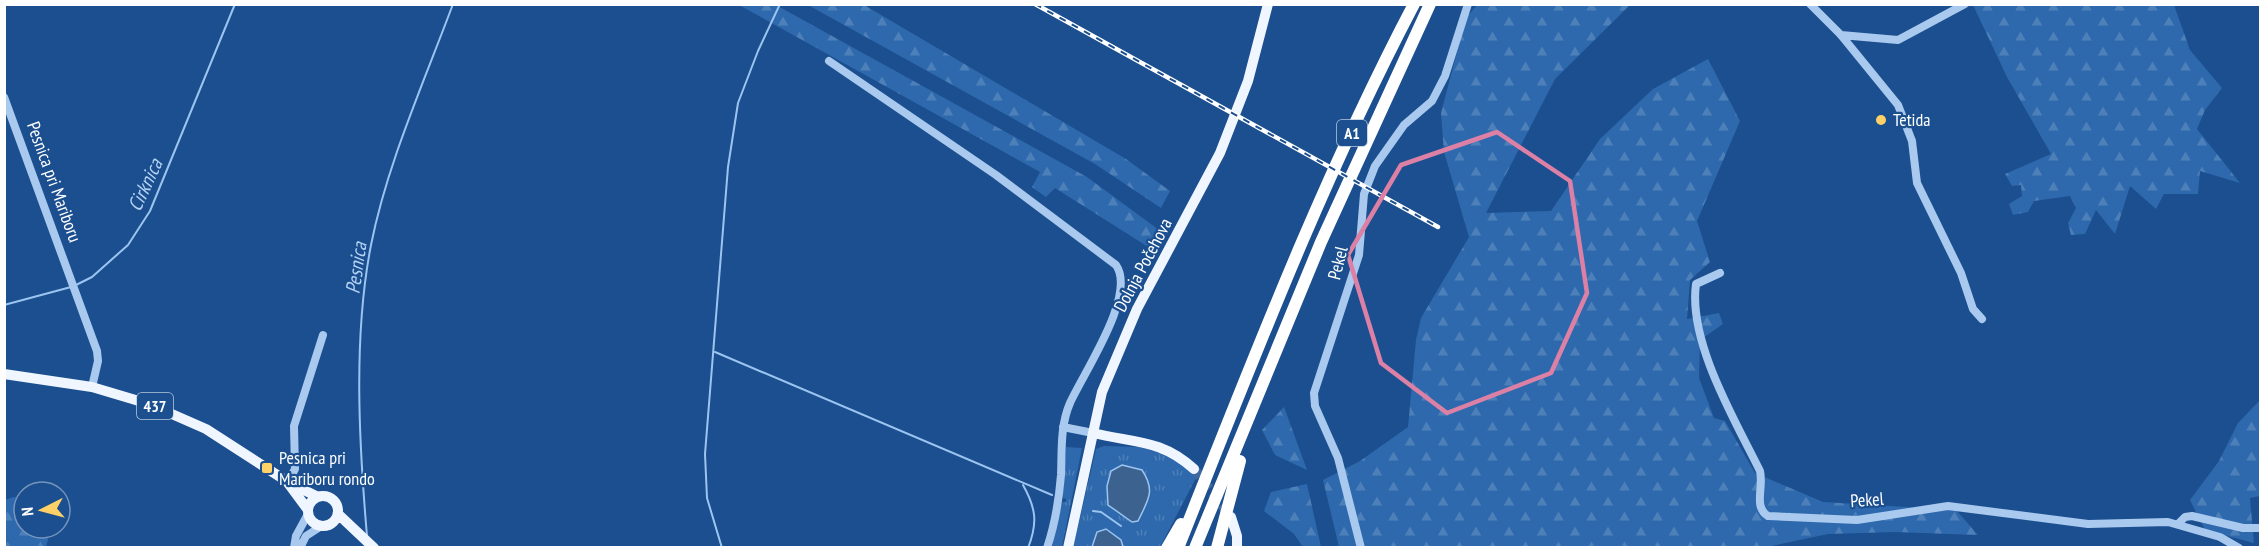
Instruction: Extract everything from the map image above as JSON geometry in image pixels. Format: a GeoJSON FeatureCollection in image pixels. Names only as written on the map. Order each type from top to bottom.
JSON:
{"type":"FeatureCollection","features":[{"type":"Feature","properties":{"kind":"highway","name":"A1"},"geometry":{"type":"LineString","coordinates":[[1178,548],[1308,232],[1414,4]]}},
{"type":"Feature","properties":{"kind":"highway","name":"A1"},"geometry":{"type":"LineString","coordinates":[[1195,548],[1340,198],[1430,4]]}},
{"type":"Feature","properties":{"kind":"highway"},"geometry":{"type":"LineString","coordinates":[[1217,548],[1234,475],[1249,437],[1250,416]]}},
{"type":"Feature","properties":{"kind":"highway"},"geometry":{"type":"LineString","coordinates":[[1167,548],[1179,528],[1199,483],[1208,474]]}},
{"type":"Feature","properties":{"kind":"main road","name":"Dolnja Počehova"},"geometry":{"type":"LineString","coordinates":[[1068,548],[1102,393],[1137,309],[1212,170],[1238,109],[1268,4]]}},
{"type":"Feature","properties":{"kind":"main road","name":"437"},"geometry":{"type":"LineString","coordinates":[[4,374],[92,387],[149,404],[206,429],[288,482],[318,497],[333,500],[338,514],[359,537],[374,548]]}},
{"type":"Feature","properties":{"kind":"main road"},"geometry":{"type":"LineString","coordinates":[[1093,433],[1161,447],[1177,454],[1194,469]]}},
{"type":"Feature","properties":{"kind":"main road","name":"437"},"geometry":{"type":"LineString","coordinates":[[288,482],[308,512],[311,521],[359,537]]}},
{"type":"Feature","properties":{"kind":"main road"},"geometry":{"type":"LineString","coordinates":[[308,512],[311,502],[318,497]]}},
{"type":"Feature","properties":{"kind":"main road"},"geometry":{"type":"LineString","coordinates":[[325,526],[338,514]]}},
{"type":"Feature","properties":{"kind":"main road"},"geometry":{"type":"LineString","coordinates":[[1231,517],[1237,536],[1237,548]]}},
{"type":"Feature","properties":{"kind":"street","name":"Pekel"},"geometry":{"type":"LineString","coordinates":[[1361,548],[1338,458],[1315,406],[1314,393],[1359,255],[1364,194],[1375,166],[1404,125],[1432,100],[1445,76],[1468,4]]}},
{"type":"Feature","properties":{"kind":"street"},"geometry":{"type":"LineString","coordinates":[[1810,4],[1841,35],[1898,105],[1912,141],[1917,183],[1962,273],[1973,309],[1982,319]]}},
{"type":"Feature","properties":{"kind":"street"},"geometry":{"type":"LineString","coordinates":[[1841,35],[1898,40],[1965,4]]}},
{"type":"Feature","properties":{"kind":"street","name":"Dolnja Počehova"},"geometry":{"type":"LineString","coordinates":[[829,61],[996,175],[1116,265],[1122,274],[1121,293],[1117,307],[1069,406],[1063,427]]}},
{"type":"Feature","properties":{"kind":"street","name":"Pesnica pri Mariboru"},"geometry":{"type":"LineString","coordinates":[[4,97],[98,357],[92,387]]}},
{"type":"Feature","properties":{"kind":"street","name":"Pekel"},"geometry":{"type":"LineString","coordinates":[[1720,273],[1696,284],[1698,319],[1714,379],[1760,471],[1763,483],[1759,505],[1762,512],[1768,516],[1857,520],[1948,506],[2088,524],[2178,524],[2220,537],[2239,548]]}},
{"type":"Feature","properties":{"kind":"street"},"geometry":{"type":"LineString","coordinates":[[288,482],[295,469],[294,426],[323,335]]}},
{"type":"Feature","properties":{"kind":"street"},"geometry":{"type":"LineString","coordinates":[[1047,548],[1058,503],[1063,427],[1093,433]]}},
{"type":"Feature","properties":{"kind":"street"},"geometry":{"type":"LineString","coordinates":[[294,548],[296,536],[308,512]]}},
{"type":"Feature","properties":{"kind":"street"},"geometry":{"type":"LineString","coordinates":[[2178,524],[2185,517],[2192,516],[2243,528],[2260,528]]}},
{"type":"Feature","properties":{"kind":"street"},"geometry":{"type":"LineString","coordinates":[[300,548],[306,536],[325,526]]}},
{"type":"Feature","properties":{"kind":"highlighted area"},"geometry":{"type":"Polygon","coordinates":[[[1497,132],[1570,181],[1587,293],[1551,373],[1447,413],[1381,363],[1348,255],[1401,165],[1497,132]]]}},
{"type":"Feature","properties":{"kind":"green space"},"geometry":{"type":"Polygon","coordinates":[[[739,5],[776,5],[1087,177],[1159,230],[1153,250],[1055,188],[1046,197],[1032,187],[1040,172],[739,5]]]}},
{"type":"Feature","properties":{"kind":"green space"},"geometry":{"type":"Polygon","coordinates":[[[808,5],[864,5],[1126,159],[1170,191],[1161,208],[1095,164],[808,5]]]}},
{"type":"Feature","properties":{"kind":"green space"},"geometry":{"type":"Polygon","coordinates":[[[1477,5],[1630,5],[1555,79],[1486,213],[1551,211],[1600,139],[1653,89],[1708,59],[1740,121],[1697,221],[1710,262],[1690,280],[1687,319],[1719,313],[1723,324],[1700,340],[1699,378],[1714,418],[1725,421],[1755,473],[1823,502],[1956,510],[1978,535],[1896,532],[1828,534],[1762,548],[1339,547],[1323,480],[1360,461],[1408,427],[1416,340],[1421,318],[1469,237],[1444,152],[1441,113],[1466,18],[1477,5]]]}},
{"type":"Feature","properties":{"kind":"green space"},"geometry":{"type":"Polygon","coordinates":[[[1973,5],[2174,5],[2190,50],[2222,88],[2205,110],[2197,129],[2240,183],[2200,171],[2198,194],[2164,194],[2156,209],[2130,186],[2115,234],[2096,210],[2085,234],[2071,235],[2068,223],[2076,208],[2070,196],[2034,201],[2028,212],[2013,215],[2009,204],[2022,196],[2021,185],[2012,186],[2005,174],[2051,154],[2007,77],[1973,5]]]}},
{"type":"Feature","properties":{"kind":"green space"},"geometry":{"type":"Polygon","coordinates":[[[2260,400],[2260,496],[2250,498],[2254,543],[2205,530],[2190,500],[2219,461],[2238,423],[2260,400]]]}},
{"type":"Feature","properties":{"kind":"green space"},"geometry":{"type":"Polygon","coordinates":[[[1284,407],[1307,470],[1275,455],[1262,430],[1284,407]]]}},
{"type":"Feature","properties":{"kind":"green space"},"geometry":{"type":"Polygon","coordinates":[[[1104,446],[1138,447],[1162,453],[1186,467],[1196,478],[1160,547],[1073,548],[1096,449],[1104,446]]]}},
{"type":"Feature","properties":{"kind":"green space"},"geometry":{"type":"Polygon","coordinates":[[[1066,447],[1082,448],[1062,547],[1052,548],[1062,502],[1066,502],[1063,498],[1066,447]]]}},
{"type":"Feature","properties":{"kind":"green space"},"geometry":{"type":"Polygon","coordinates":[[[1307,484],[1321,547],[1303,547],[1294,534],[1264,511],[1271,492],[1307,484]]]}},
{"type":"Feature","properties":{"kind":"green space"},"geometry":{"type":"Polygon","coordinates":[[[12,497],[12,540],[48,540],[46,547],[5,547],[5,500],[12,497]]]}},
{"type":"Feature","properties":{"kind":"shaded area"},"geometry":{"type":"Polygon","coordinates":[[[1122,465],[1142,470],[1149,484],[1149,496],[1138,521],[1132,522],[1108,505],[1107,486],[1111,471],[1122,465]]]}},
{"type":"Feature","properties":{"kind":"shaded area"},"geometry":{"type":"Polygon","coordinates":[[[1106,529],[1121,540],[1123,547],[1092,547],[1097,532],[1106,529]]]}},
{"type":"Feature","properties":{"kind":"waterway","name":"Cirknica"},"geometry":{"type":"LineString","coordinates":[[76,285],[92,277],[128,245],[150,211],[235,4]]}},
{"type":"Feature","properties":{"kind":"waterway","name":"Pesnica"},"geometry":{"type":"LineString","coordinates":[[367,536],[359,390],[365,280],[386,184],[453,4]]}},
{"type":"Feature","properties":{"kind":"waterway"},"geometry":{"type":"LineString","coordinates":[[722,548],[707,498],[705,454],[728,167],[738,103],[758,51],[780,4]]}},
{"type":"Feature","properties":{"kind":"waterway","name":"Cirknica"},"geometry":{"type":"LineString","coordinates":[[4,305],[71,287]]}},
{"type":"Feature","properties":{"kind":"waterway"},"geometry":{"type":"LineString","coordinates":[[715,352],[1052,495]]}},
{"type":"Feature","properties":{"kind":"waterway"},"geometry":{"type":"LineString","coordinates":[[1023,485],[1031,501],[1034,516],[1028,548]]}},
{"type":"Feature","properties":{"kind":"waterway"},"geometry":{"type":"LineString","coordinates":[[1093,511],[1101,512],[1121,526]]}},
{"type":"Feature","properties":{"kind":"tunnel"},"geometry":{"type":"LineString","coordinates":[[1194,469],[1229,514]]}},
{"type":"Feature","properties":{"kind":"railway"},"geometry":{"type":"LineString","coordinates":[[1035,4],[1438,227]]}},
{"type":"Feature","properties":{"kind":"place","name":"Tetida"},"geometry":{"type":"Point","coordinates":[1881,120]}},
{"type":"Feature","properties":{"kind":"place","name":"Pesnica pri Mariboru rondo"},"geometry":{"type":"Point","coordinates":[267,468]}}]}
